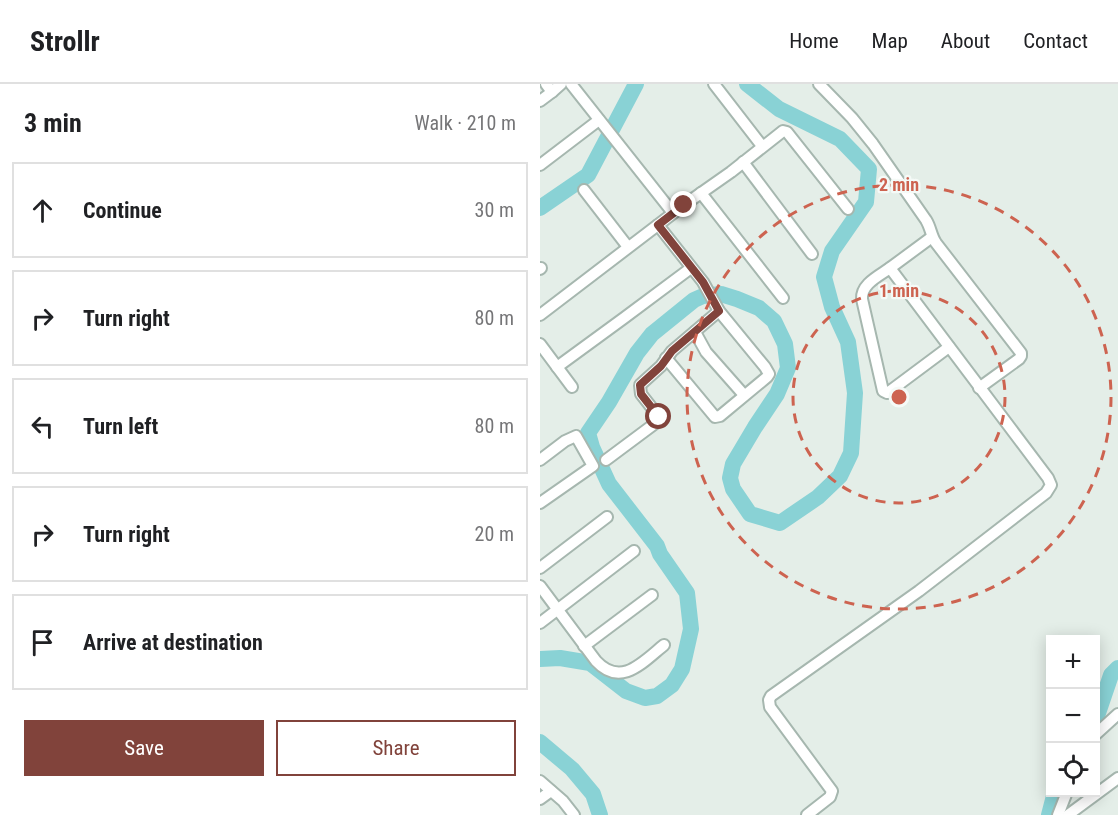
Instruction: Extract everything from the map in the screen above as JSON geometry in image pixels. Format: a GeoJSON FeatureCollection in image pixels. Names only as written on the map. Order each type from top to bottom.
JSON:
{"type":"FeatureCollection","features":[{"type":"Feature","properties":{"kind":"street"},"geometry":{"type":"LineString","coordinates":[[540,101],[549,88],[561,84]]}},
{"type":"Feature","properties":{"kind":"street"},"geometry":{"type":"LineString","coordinates":[[571,84],[673,213]]}},
{"type":"Feature","properties":{"kind":"street"},"geometry":{"type":"LineString","coordinates":[[714,84],[762,146]]}},
{"type":"Feature","properties":{"kind":"street"},"geometry":{"type":"LineString","coordinates":[[819,84],[873,144],[926,220],[932,237],[1021,353],[1014,364],[980,388]]}},
{"type":"Feature","properties":{"kind":"street"},"geometry":{"type":"LineString","coordinates":[[540,165],[600,120]]}},
{"type":"Feature","properties":{"kind":"street"},"geometry":{"type":"LineString","coordinates":[[540,315],[783,131],[787,132],[848,209]]}},
{"type":"Feature","properties":{"kind":"street"},"geometry":{"type":"LineString","coordinates":[[743,162],[812,254]]}},
{"type":"Feature","properties":{"kind":"street"},"geometry":{"type":"LineString","coordinates":[[584,190],[628,247]]}},
{"type":"Feature","properties":{"kind":"street"},"geometry":{"type":"LineString","coordinates":[[701,193],[783,298]]}},
{"type":"Feature","properties":{"kind":"street"},"geometry":{"type":"LineString","coordinates":[[658,225],[707,289],[719,311],[768,371],[767,377],[720,416],[715,417],[666,358]]}},
{"type":"Feature","properties":{"kind":"street"},"geometry":{"type":"LineString","coordinates":[[932,237],[867,285],[862,292],[883,391],[890,392],[949,347]]}},
{"type":"Feature","properties":{"kind":"street"},"geometry":{"type":"LineString","coordinates":[[556,367],[691,268]]}},
{"type":"Feature","properties":{"kind":"street"},"geometry":{"type":"LineString","coordinates":[[807,815],[830,797],[832,791],[770,707],[771,696],[919,591],[1046,493],[1051,485],[890,268]]}},
{"type":"Feature","properties":{"kind":"street"},"geometry":{"type":"LineString","coordinates":[[606,460],[659,420],[641,394],[640,385],[661,366],[672,351],[719,311]]}},
{"type":"Feature","properties":{"kind":"street"},"geometry":{"type":"LineString","coordinates":[[695,332],[706,352],[744,395]]}},
{"type":"Feature","properties":{"kind":"street"},"geometry":{"type":"LineString","coordinates":[[540,344],[572,387]]}},
{"type":"Feature","properties":{"kind":"street"},"geometry":{"type":"LineString","coordinates":[[540,460],[565,441],[576,436],[593,466],[540,503]]}},
{"type":"Feature","properties":{"kind":"street"},"geometry":{"type":"LineString","coordinates":[[540,568],[607,517]]}},
{"type":"Feature","properties":{"kind":"street"},"geometry":{"type":"LineString","coordinates":[[540,623],[634,551]]}},
{"type":"Feature","properties":{"kind":"street"},"geometry":{"type":"LineString","coordinates":[[540,586],[584,646],[602,668],[611,673],[620,674],[639,666],[664,645]]}},
{"type":"Feature","properties":{"kind":"street"},"geometry":{"type":"LineString","coordinates":[[584,646],[652,595]]}},
{"type":"Feature","properties":{"kind":"street"},"geometry":{"type":"LineString","coordinates":[[1100,730],[1118,714]]}},
{"type":"Feature","properties":{"kind":"street"},"geometry":{"type":"LineString","coordinates":[[1068,815],[1118,778]]}},
{"type":"Feature","properties":{"kind":"street"},"geometry":{"type":"LineString","coordinates":[[540,781],[563,801],[574,815]]}},
{"type":"Feature","properties":{"kind":"street"},"geometry":{"type":"LineString","coordinates":[[540,800],[551,791]]}},
{"type":"Feature","properties":{"kind":"street"},"geometry":{"type":"LineString","coordinates":[[1058,815],[1065,797]]}},
{"type":"Feature","properties":{"kind":"waterway"},"geometry":{"type":"LineString","coordinates":[[540,208],[588,175],[636,84]]}},
{"type":"Feature","properties":{"kind":"waterway"},"geometry":{"type":"LineString","coordinates":[[540,659],[560,658],[590,663],[626,691],[645,698],[657,696],[672,685],[682,669],[691,629],[687,593],[657,546],[609,484],[588,433],[637,353],[652,334],[694,300],[703,296],[721,294],[759,308],[774,321],[785,344],[788,368],[777,394],[733,464],[730,478],[733,489],[750,514],[780,523],[818,497],[840,476],[851,453],[855,393],[848,342],[832,307],[824,277],[832,251],[866,202],[869,169],[840,139],[779,109],[747,84]]}},
{"type":"Feature","properties":{"kind":"waterway"},"geometry":{"type":"LineString","coordinates":[[1100,707],[1111,675],[1118,668]]}},
{"type":"Feature","properties":{"kind":"waterway"},"geometry":{"type":"LineString","coordinates":[[540,742],[572,769],[593,794],[600,815]]}},
{"type":"Feature","properties":{"kind":"waterway"},"geometry":{"type":"LineString","coordinates":[[1049,815],[1054,797]]}},
{"type":"Feature","properties":{"kind":"route"},"geometry":{"type":"LineString","coordinates":[[659,417],[641,394],[640,385],[661,366],[672,351],[719,311],[703,282],[658,225],[684,205]]}}]}
